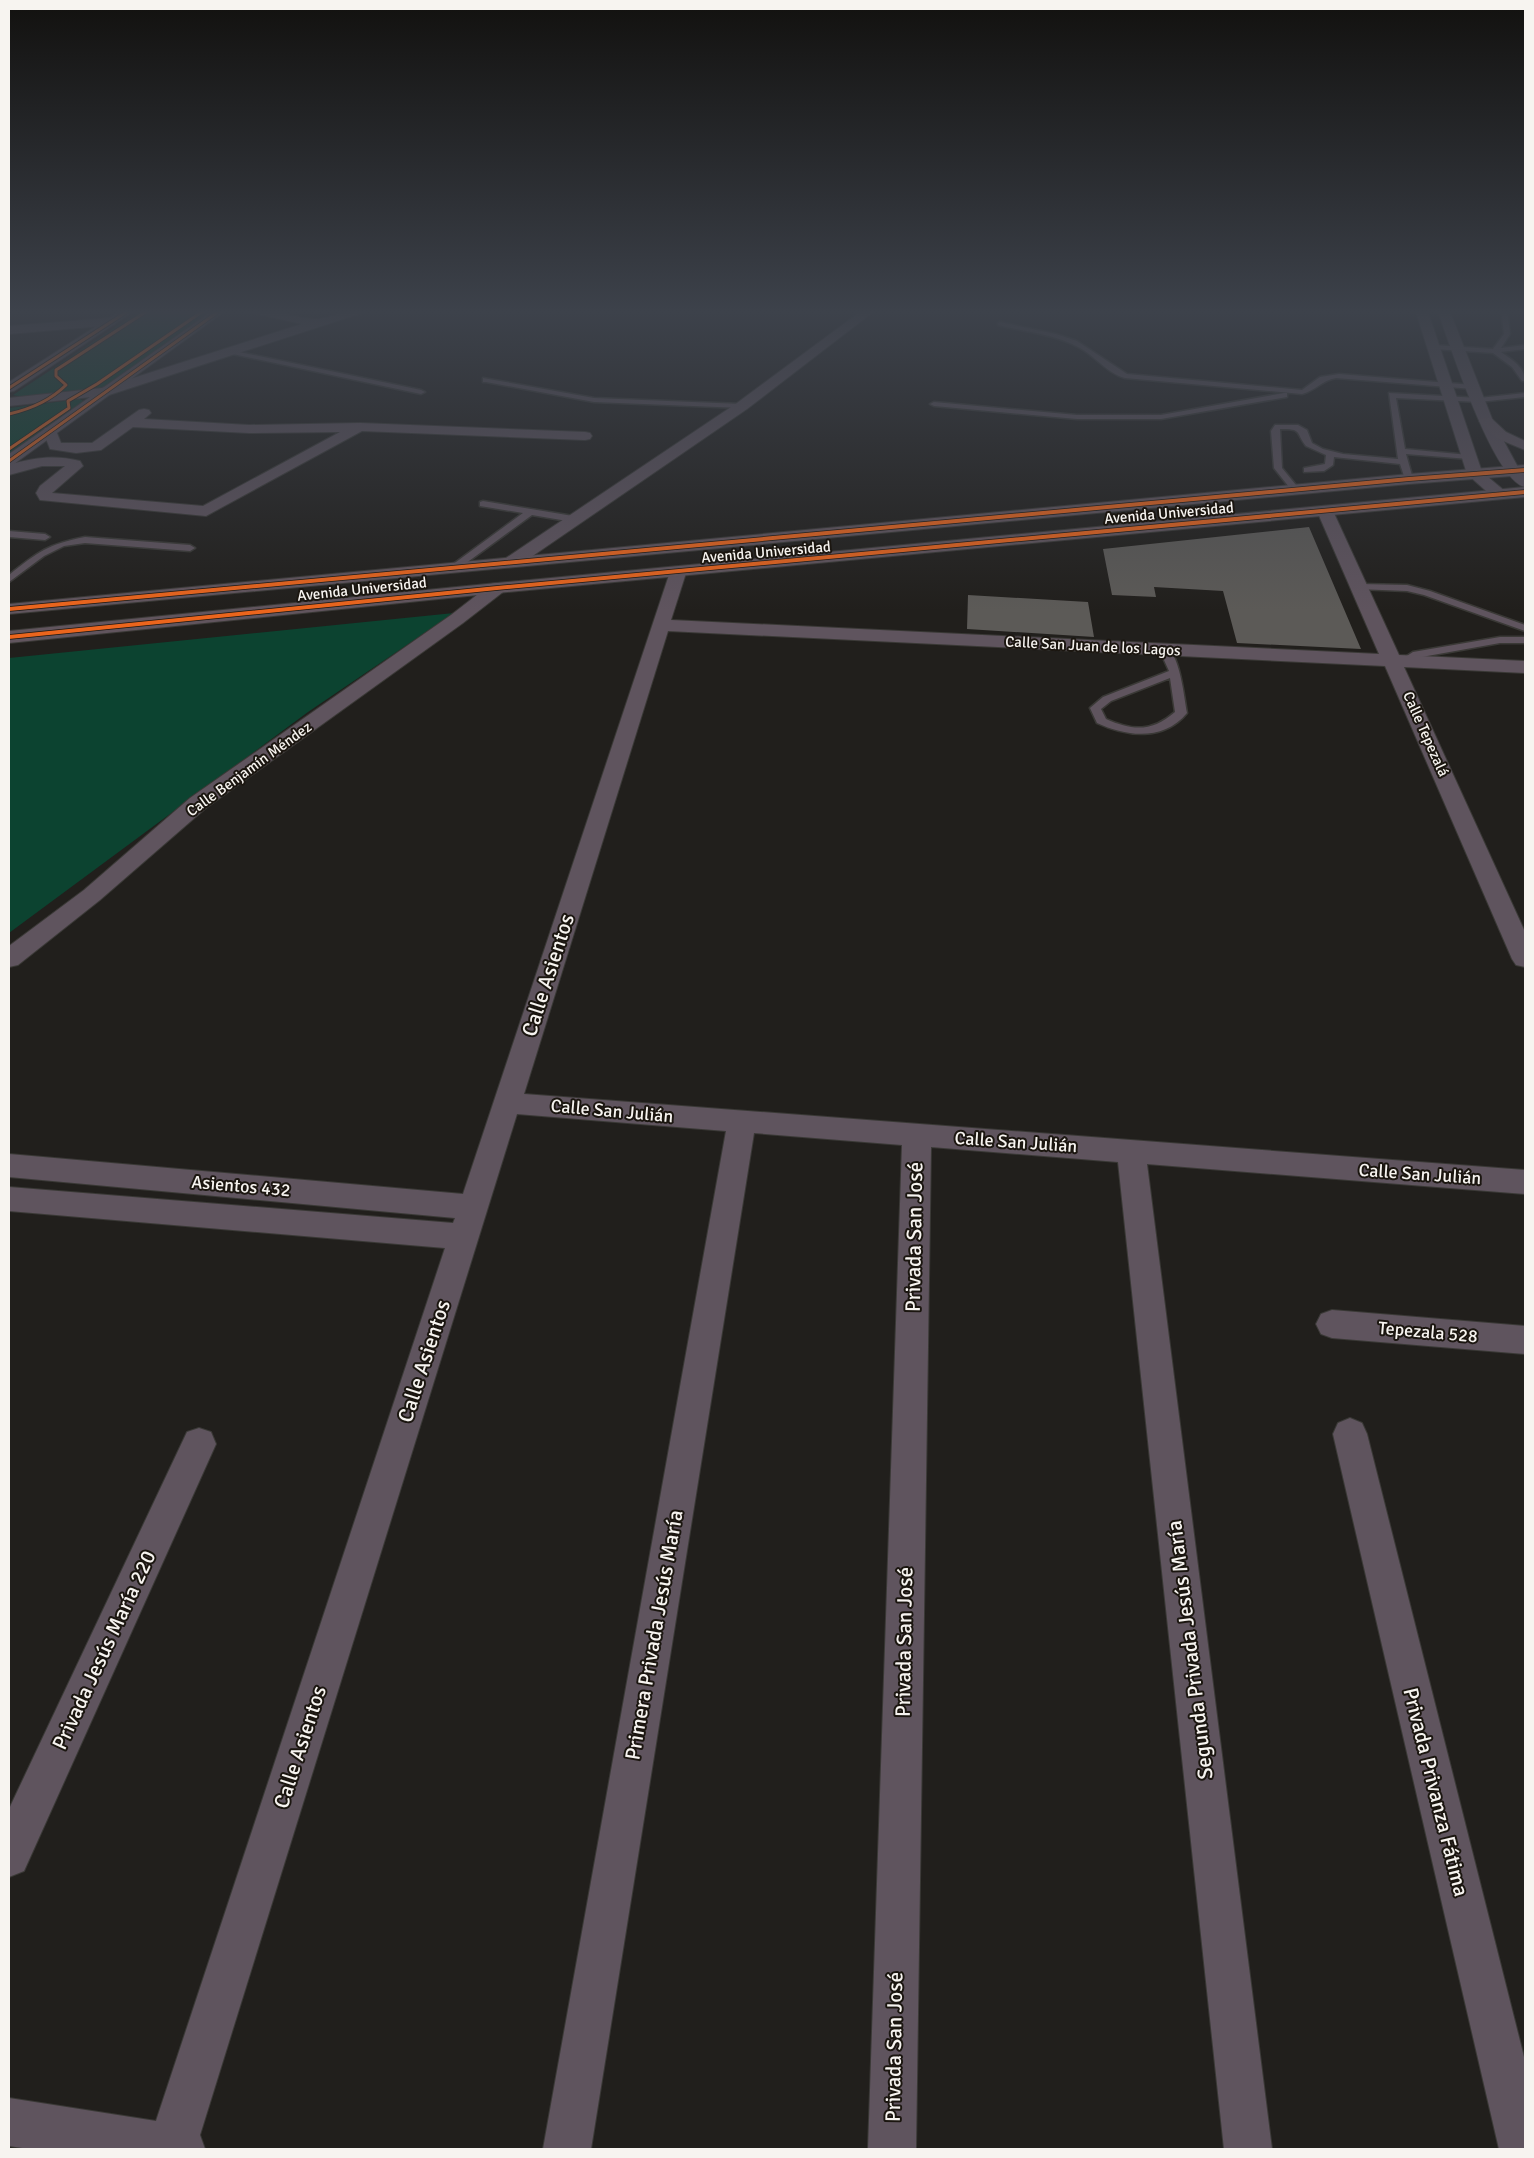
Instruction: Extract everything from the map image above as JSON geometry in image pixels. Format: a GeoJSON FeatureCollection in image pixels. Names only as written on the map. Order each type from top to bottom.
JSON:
{"type":"FeatureCollection","features":[{"type":"Feature","properties":{"kind":"main road"},"geometry":{"type":"LineString","coordinates":[[1486,421],[1501,435],[1525,446]]}},
{"type":"Feature","properties":{"kind":"main road","name":"Avenida Universidad"},"geometry":{"type":"LineString","coordinates":[[9,609],[1519,470]]}},
{"type":"Feature","properties":{"kind":"main road","name":"Avenida Universidad"},"geometry":{"type":"LineString","coordinates":[[9,637],[497,588],[677,573],[1525,492]]}},
{"type":"Feature","properties":{"kind":"street"},"geometry":{"type":"LineString","coordinates":[[9,460],[53,438],[84,410]]}},
{"type":"Feature","properties":{"kind":"street"},"geometry":{"type":"LineString","coordinates":[[53,438],[80,449],[96,447],[131,424],[148,410]]}},
{"type":"Feature","properties":{"kind":"street"},"geometry":{"type":"LineString","coordinates":[[512,562],[736,410]]}},
{"type":"Feature","properties":{"kind":"street"},"geometry":{"type":"LineString","coordinates":[[1455,410],[1475,474],[1500,495]]}},
{"type":"Feature","properties":{"kind":"street"},"geometry":{"type":"LineString","coordinates":[[1482,410],[1486,421],[1525,482]]}},
{"type":"Feature","properties":{"kind":"street"},"geometry":{"type":"LineString","coordinates":[[131,424],[249,428],[360,427],[585,436]]}},
{"type":"Feature","properties":{"kind":"street"},"geometry":{"type":"LineString","coordinates":[[33,462],[54,461],[75,464],[75,466],[46,489],[44,493],[46,497],[206,511],[360,427]]}},
{"type":"Feature","properties":{"kind":"street"},"geometry":{"type":"LineString","coordinates":[[9,470],[33,462],[50,453],[53,438]]}},
{"type":"Feature","properties":{"kind":"street","name":"Calle Tepezalá"},"geometry":{"type":"LineString","coordinates":[[1325,511],[1360,587],[1399,661],[1525,959]]}},
{"type":"Feature","properties":{"kind":"street","name":"Calle Asientos"},"geometry":{"type":"LineString","coordinates":[[175,2149],[677,573]]}},
{"type":"Feature","properties":{"kind":"street","name":"Calle Benjamín Méndez"},"geometry":{"type":"LineString","coordinates":[[9,959],[92,895],[198,803],[403,658],[497,588]]}},
{"type":"Feature","properties":{"kind":"street","name":"Calle San Juan de los Lagos"},"geometry":{"type":"LineString","coordinates":[[660,625],[1525,667]]}},
{"type":"Feature","properties":{"kind":"street","name":"Calle San Julián"},"geometry":{"type":"LineString","coordinates":[[507,1103],[1525,1182]]}},
{"type":"Feature","properties":{"kind":"street","name":"Primera Privada Jesús María"},"geometry":{"type":"LineString","coordinates":[[567,2149],[742,1121]]}},
{"type":"Feature","properties":{"kind":"street","name":"Privada San José"},"geometry":{"type":"LineString","coordinates":[[892,2149],[917,1135]]}},
{"type":"Feature","properties":{"kind":"street","name":"Segunda Privada Jesús María"},"geometry":{"type":"LineString","coordinates":[[1131,1151],[1248,2149]]}},
{"type":"Feature","properties":{"kind":"street","name":"Asientos 432"},"geometry":{"type":"LineString","coordinates":[[9,1165],[361,1197],[469,1222]]}},
{"type":"Feature","properties":{"kind":"street"},"geometry":{"type":"LineString","coordinates":[[65,1203],[81,1172]]}},
{"type":"Feature","properties":{"kind":"street"},"geometry":{"type":"LineString","coordinates":[[349,1227],[361,1197]]}},
{"type":"Feature","properties":{"kind":"street","name":"Asientos 432"},"geometry":{"type":"LineString","coordinates":[[9,1199],[349,1227],[469,1222]]}},
{"type":"Feature","properties":{"kind":"street","name":"Tepezala 528"},"geometry":{"type":"LineString","coordinates":[[1332,1324],[1525,1340]]}},
{"type":"Feature","properties":{"kind":"street","name":"Privada Privanza Fátima"},"geometry":{"type":"LineString","coordinates":[[1350,1434],[1523,2149]]}},
{"type":"Feature","properties":{"kind":"street","name":"Privada Jesús María 220"},"geometry":{"type":"LineString","coordinates":[[9,1856],[198,1444]]}},
{"type":"Feature","properties":{"kind":"street"},"geometry":{"type":"LineString","coordinates":[[9,2122],[175,2149]]}},
{"type":"Feature","properties":{"kind":"lane"},"geometry":{"type":"LineString","coordinates":[[997,410],[1077,417],[1161,417],[1202,410]]}},
{"type":"Feature","properties":{"kind":"lane"},"geometry":{"type":"LineString","coordinates":[[1395,410],[1404,462],[1409,479]]}},
{"type":"Feature","properties":{"kind":"lane"},"geometry":{"type":"LineString","coordinates":[[1296,490],[1278,468],[1275,431],[1278,427],[1295,427],[1304,432],[1306,442],[1310,446],[1330,455],[1404,462]]}},
{"type":"Feature","properties":{"kind":"lane"},"geometry":{"type":"LineString","coordinates":[[1403,451],[1469,457]]}},
{"type":"Feature","properties":{"kind":"lane"},"geometry":{"type":"LineString","coordinates":[[1307,470],[1324,468],[1329,464],[1330,455]]}},
{"type":"Feature","properties":{"kind":"lane"},"geometry":{"type":"LineString","coordinates":[[483,504],[573,519]]}},
{"type":"Feature","properties":{"kind":"lane"},"geometry":{"type":"LineString","coordinates":[[455,568],[530,512]]}},
{"type":"Feature","properties":{"kind":"lane"},"geometry":{"type":"LineString","coordinates":[[9,534],[45,537]]}},
{"type":"Feature","properties":{"kind":"lane"},"geometry":{"type":"LineString","coordinates":[[9,579],[41,554],[62,544],[85,540],[190,548]]}},
{"type":"Feature","properties":{"kind":"lane"},"geometry":{"type":"LineString","coordinates":[[1360,587],[1407,588],[1427,593],[1525,628]]}},
{"type":"Feature","properties":{"kind":"lane"},"geometry":{"type":"LineString","coordinates":[[1399,661],[1413,655],[1480,643],[1500,640],[1525,640]]}},
{"type":"Feature","properties":{"kind":"lane"},"geometry":{"type":"LineString","coordinates":[[1164,649],[1175,672],[1181,713],[1168,724],[1150,730],[1133,731],[1116,728],[1101,720],[1096,708],[1107,699],[1175,672]]}},
{"type":"Feature","properties":{"kind":"green space"},"geometry":{"type":"Polygon","coordinates":[[[9,410],[74,410],[9,455],[9,410]]]}},
{"type":"Feature","properties":{"kind":"green space"},"geometry":{"type":"Polygon","coordinates":[[[454,613],[308,712],[9,933],[9,658],[454,613]]]}},
{"type":"Feature","properties":{"kind":"building"},"geometry":{"type":"Polygon","coordinates":[[[1309,527],[1361,649],[1237,643],[1223,591],[1154,587],[1156,597],[1112,595],[1103,549],[1309,527]]]}},
{"type":"Feature","properties":{"kind":"building"},"geometry":{"type":"Polygon","coordinates":[[[968,595],[1088,602],[1094,637],[967,629],[968,595]]]}},
{"type":"Feature","properties":{"kind":"cycle path"},"geometry":{"type":"LineString","coordinates":[[9,414],[25,410]]}},
{"type":"Feature","properties":{"kind":"cycle path"},"geometry":{"type":"LineString","coordinates":[[9,449],[67,410]]}},
{"type":"Feature","properties":{"kind":"cycle path"},"geometry":{"type":"LineString","coordinates":[[9,461],[81,410]]}},
{"type":"Feature","properties":{"kind":"cycle path"},"geometry":{"type":"LineString","coordinates":[[9,609],[1409,479],[1525,470]]}},
{"type":"Feature","properties":{"kind":"cycle path"},"geometry":{"type":"LineString","coordinates":[[9,637],[497,588],[1525,492]]}}]}
